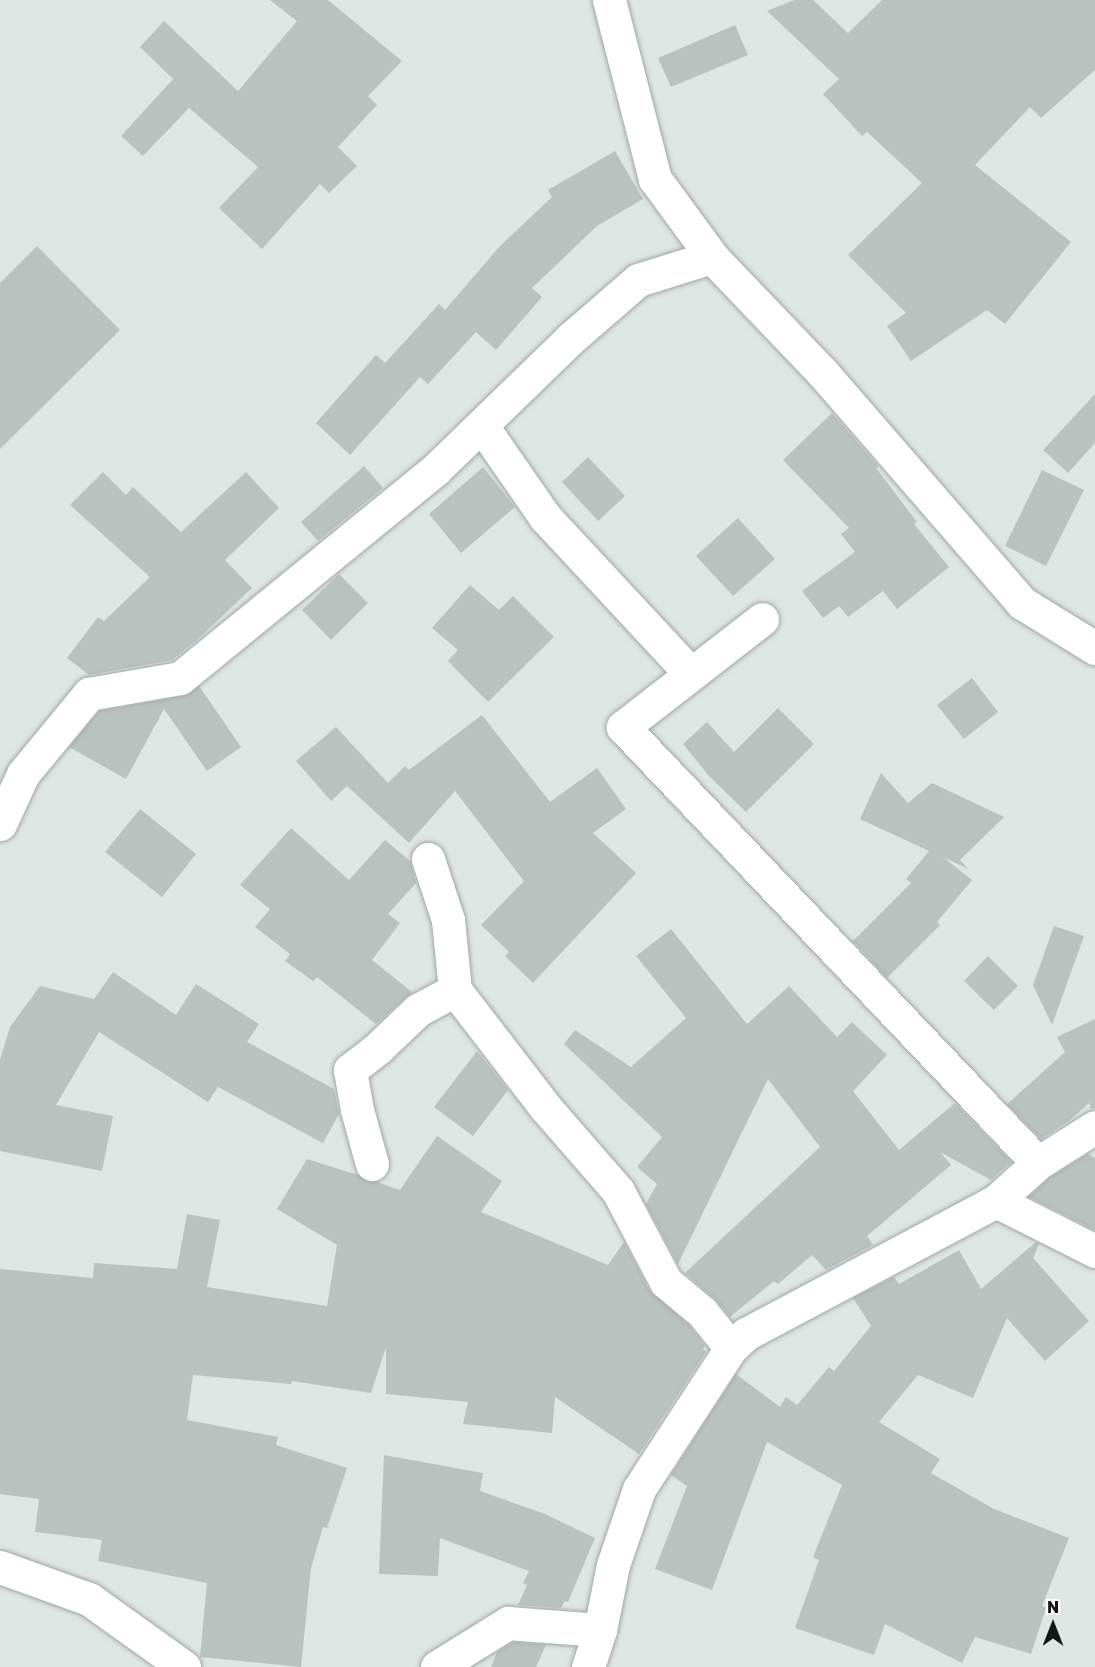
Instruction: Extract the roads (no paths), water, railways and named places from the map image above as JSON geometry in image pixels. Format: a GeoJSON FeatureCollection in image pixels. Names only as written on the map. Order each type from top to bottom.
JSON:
{"type":"FeatureCollection","features":[{"type":"Feature","properties":{"kind":"street"},"geometry":{"type":"LineString","coordinates":[[609,0],[654,179],[712,257],[822,372],[1022,603],[1095,648]]}},
{"type":"Feature","properties":{"kind":"street"},"geometry":{"type":"LineString","coordinates":[[0,824],[23,774],[89,694],[180,678],[436,469],[570,339],[638,280],[712,257]]}},
{"type":"Feature","properties":{"kind":"street"},"geometry":{"type":"LineString","coordinates":[[482,426],[545,517],[692,674]]}},
{"type":"Feature","properties":{"kind":"street"},"geometry":{"type":"LineString","coordinates":[[762,619],[623,727],[1038,1163]]}},
{"type":"Feature","properties":{"kind":"street"},"geometry":{"type":"LineString","coordinates":[[428,859],[448,920],[455,990],[545,1107],[618,1191],[666,1282],[702,1312],[731,1348]]}},
{"type":"Feature","properties":{"kind":"street"},"geometry":{"type":"LineString","coordinates":[[372,1164],[357,1110],[350,1070],[379,1047],[418,1010],[455,990]]}},
{"type":"Feature","properties":{"kind":"street"},"geometry":{"type":"LineString","coordinates":[[588,1667],[600,1630],[613,1565],[639,1489],[731,1348],[746,1334],[996,1201],[1038,1163],[1095,1127]]}},
{"type":"Feature","properties":{"kind":"street"},"geometry":{"type":"LineString","coordinates":[[996,1201],[1095,1251]]}},
{"type":"Feature","properties":{"kind":"street"},"geometry":{"type":"LineString","coordinates":[[0,1567],[89,1599],[184,1667]]}},
{"type":"Feature","properties":{"kind":"street"},"geometry":{"type":"LineString","coordinates":[[438,1667],[508,1623],[600,1630]]}}]}
